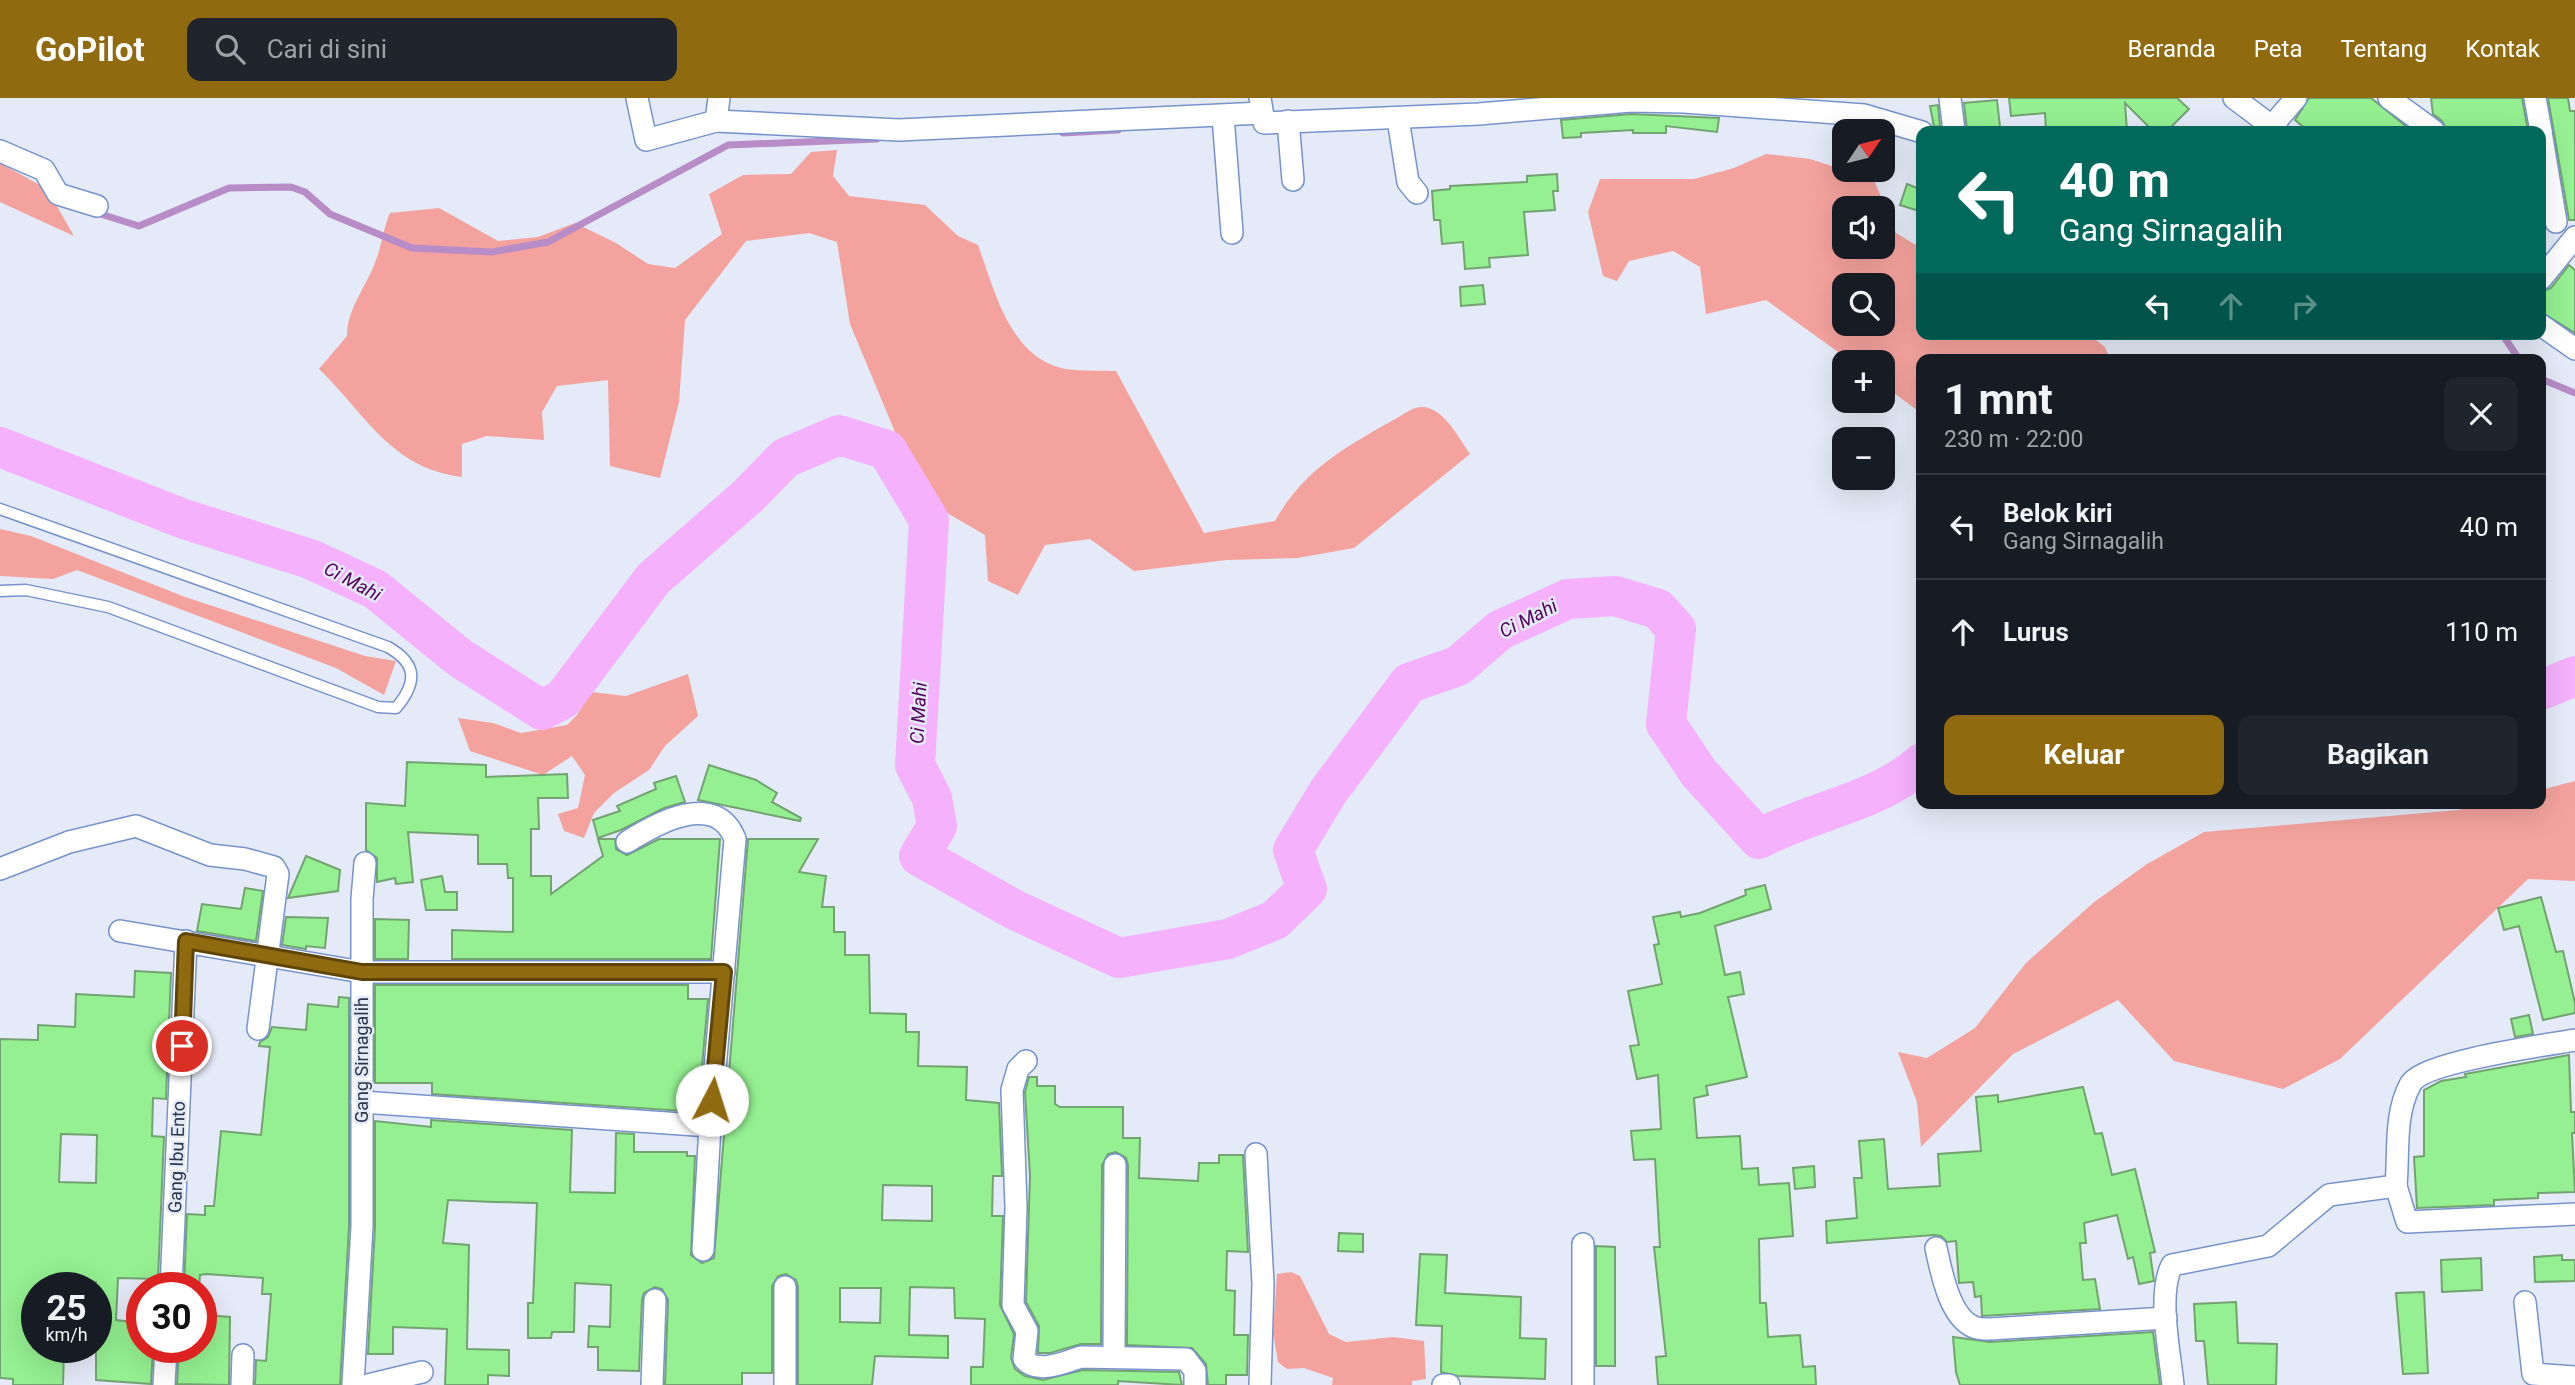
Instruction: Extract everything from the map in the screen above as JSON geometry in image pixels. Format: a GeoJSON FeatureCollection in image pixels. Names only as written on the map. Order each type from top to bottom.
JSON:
{"type":"FeatureCollection","features":[{"type":"Feature","properties":{"kind":"street"},"geometry":{"type":"LineString","coordinates":[[637,98],[646,141],[716,121],[899,130],[1223,116],[1261,105],[1264,123],[1405,111],[1631,99],[1862,107],[1916,130]]}},
{"type":"Feature","properties":{"kind":"street"},"geometry":{"type":"LineString","coordinates":[[716,121],[719,98]]}},
{"type":"Feature","properties":{"kind":"street"},"geometry":{"type":"LineString","coordinates":[[1950,98],[1953,126]]}},
{"type":"Feature","properties":{"kind":"street"},"geometry":{"type":"LineString","coordinates":[[2234,98],[2271,126]]}},
{"type":"Feature","properties":{"kind":"street"},"geometry":{"type":"LineString","coordinates":[[2277,126],[2296,98]]}},
{"type":"Feature","properties":{"kind":"street"},"geometry":{"type":"LineString","coordinates":[[2389,98],[2427,126]]}},
{"type":"Feature","properties":{"kind":"street"},"geometry":{"type":"LineString","coordinates":[[2535,98],[2540,126]]}},
{"type":"Feature","properties":{"kind":"street"},"geometry":{"type":"LineString","coordinates":[[1405,111],[1408,182],[1417,193]]}},
{"type":"Feature","properties":{"kind":"street"},"geometry":{"type":"LineString","coordinates":[[1223,116],[1232,233]]}},
{"type":"Feature","properties":{"kind":"street"},"geometry":{"type":"LineString","coordinates":[[1288,121],[1293,180]]}},
{"type":"Feature","properties":{"kind":"street"},"geometry":{"type":"LineString","coordinates":[[0,151],[44,170],[58,194],[97,206]]}},
{"type":"Feature","properties":{"kind":"street"},"geometry":{"type":"LineString","coordinates":[[2546,185],[2549,217],[2575,236],[2546,273]]}},
{"type":"Feature","properties":{"kind":"street"},"geometry":{"type":"LineString","coordinates":[[2546,328],[2575,349]]}},
{"type":"Feature","properties":{"kind":"street"},"geometry":{"type":"LineString","coordinates":[[627,842],[677,817],[695,813],[706,813],[725,821],[734,839],[710,1126],[703,1250]]}},
{"type":"Feature","properties":{"kind":"street"},"geometry":{"type":"LineString","coordinates":[[0,869],[69,842],[136,826],[211,855],[274,867],[278,874],[258,1029]]}},
{"type":"Feature","properties":{"kind":"street"},"geometry":{"type":"LineString","coordinates":[[120,931],[362,972],[365,863]]}},
{"type":"Feature","properties":{"kind":"street","name":"Gang Ibu Ento"},"geometry":{"type":"LineString","coordinates":[[172,1272],[186,941]]}},
{"type":"Feature","properties":{"kind":"street","name":"Gang Sirnagalih"},"geometry":{"type":"LineString","coordinates":[[353,1385],[362,1226],[362,972],[724,972]]}},
{"type":"Feature","properties":{"kind":"street"},"geometry":{"type":"LineString","coordinates":[[2575,1041],[2437,1068],[2415,1077],[2404,1100],[2398,1124],[2396,1186],[2407,1222],[2575,1214]]}},
{"type":"Feature","properties":{"kind":"street"},"geometry":{"type":"LineString","coordinates":[[1026,1061],[1017,1069],[1012,1090],[1016,1207],[1013,1305],[1027,1331],[1024,1359],[1030,1365],[1061,1365],[1081,1357],[1186,1359],[1195,1371],[1195,1385]]}},
{"type":"Feature","properties":{"kind":"street"},"geometry":{"type":"LineString","coordinates":[[362,1102],[710,1126]]}},
{"type":"Feature","properties":{"kind":"street"},"geometry":{"type":"LineString","coordinates":[[1256,1154],[1263,1284],[1260,1385]]}},
{"type":"Feature","properties":{"kind":"street"},"geometry":{"type":"LineString","coordinates":[[1114,1357],[1115,1165]]}},
{"type":"Feature","properties":{"kind":"street"},"geometry":{"type":"LineString","coordinates":[[2173,1385],[2166,1318],[2168,1273],[2172,1265],[2268,1246],[2329,1195],[2396,1186]]}},
{"type":"Feature","properties":{"kind":"street"},"geometry":{"type":"LineString","coordinates":[[1583,1244],[1583,1385]]}},
{"type":"Feature","properties":{"kind":"street"},"geometry":{"type":"LineString","coordinates":[[1936,1248],[1948,1294],[1973,1327],[1990,1329],[2166,1318]]}},
{"type":"Feature","properties":{"kind":"street"},"geometry":{"type":"LineString","coordinates":[[785,1287],[785,1385]]}},
{"type":"Feature","properties":{"kind":"street"},"geometry":{"type":"LineString","coordinates":[[652,1385],[655,1300]]}},
{"type":"Feature","properties":{"kind":"street"},"geometry":{"type":"LineString","coordinates":[[2525,1302],[2533,1374],[2575,1377]]}},
{"type":"Feature","properties":{"kind":"street"},"geometry":{"type":"LineString","coordinates":[[242,1385],[243,1354]]}},
{"type":"Feature","properties":{"kind":"street"},"geometry":{"type":"LineString","coordinates":[[164,1385],[165,1363]]}},
{"type":"Feature","properties":{"kind":"street"},"geometry":{"type":"LineString","coordinates":[[368,1385],[422,1372]]}},
{"type":"Feature","properties":{"kind":"street"},"geometry":{"type":"LineString","coordinates":[[1443,1385],[1449,1385]]}},
{"type":"Feature","properties":{"kind":"lane"},"geometry":{"type":"LineString","coordinates":[[0,509],[388,647],[407,660],[412,668],[410,680],[403,699],[396,708],[378,707],[108,607],[26,590],[0,591]]}},
{"type":"Feature","properties":{"kind":"shaded area"},"geometry":{"type":"Polygon","coordinates":[[[837,150],[833,176],[849,196],[925,205],[958,236],[978,245],[1006,318],[1028,349],[1043,361],[1061,368],[1116,371],[1204,533],[1275,521],[1300,487],[1328,460],[1417,408],[1426,407],[1443,417],[1470,454],[1354,548],[1297,558],[1227,560],[1134,571],[1090,539],[1045,545],[1018,595],[988,581],[985,535],[923,499],[850,324],[837,242],[809,233],[746,241],[685,320],[679,402],[660,478],[610,466],[608,380],[557,386],[542,412],[544,440],[487,436],[462,444],[462,477],[437,472],[398,451],[366,421],[319,369],[347,336],[350,316],[376,260],[390,213],[439,208],[498,241],[538,237],[575,223],[616,243],[648,264],[675,268],[722,234],[709,194],[743,175],[791,174],[811,152],[837,150]]]}},
{"type":"Feature","properties":{"kind":"shaded area"},"geometry":{"type":"Polygon","coordinates":[[[1766,154],[1810,159],[1832,166],[1832,182],[1875,182],[1881,196],[1832,196],[1832,259],[1895,259],[1895,231],[1916,245],[1916,340],[2096,340],[2105,347],[2108,354],[1916,354],[1916,409],[1895,394],[1895,350],[1835,350],[1766,300],[1706,314],[1700,267],[1673,251],[1629,261],[1617,281],[1603,276],[1588,212],[1600,179],[1694,179],[1734,168],[1766,154]]]}},
{"type":"Feature","properties":{"kind":"shaded area"},"geometry":{"type":"Polygon","coordinates":[[[0,163],[47,189],[74,236],[0,202],[0,163]]]}},
{"type":"Feature","properties":{"kind":"shaded area"},"geometry":{"type":"Polygon","coordinates":[[[0,529],[31,536],[185,597],[365,656],[396,661],[384,695],[336,668],[77,570],[53,579],[0,576],[0,529]]]}},
{"type":"Feature","properties":{"kind":"shaded area"},"geometry":{"type":"Polygon","coordinates":[[[688,674],[698,716],[665,746],[649,770],[614,793],[594,813],[584,838],[564,831],[558,814],[578,808],[585,775],[572,756],[543,775],[470,751],[458,718],[493,723],[521,733],[567,725],[577,715],[591,692],[626,696],[688,674]]]}},
{"type":"Feature","properties":{"kind":"shaded area"},"geometry":{"type":"Polygon","coordinates":[[[2575,781],[2575,881],[2528,879],[2340,1059],[2283,1089],[2174,1061],[2118,1000],[2013,1054],[1921,1147],[1917,1102],[1898,1052],[1927,1058],[1975,1028],[2026,963],[2093,903],[2147,864],[2204,832],[2462,809],[2546,809],[2546,789],[2575,781]]]}},
{"type":"Feature","properties":{"kind":"shaded area"},"geometry":{"type":"Polygon","coordinates":[[[1291,1272],[1300,1276],[1329,1334],[1346,1342],[1393,1337],[1424,1341],[1426,1379],[1412,1381],[1412,1385],[1332,1385],[1333,1378],[1304,1368],[1287,1369],[1278,1362],[1273,1333],[1277,1274],[1291,1272]]]}},
{"type":"Feature","properties":{"kind":"building"},"geometry":{"type":"Polygon","coordinates":[[[2009,98],[2177,98],[2189,109],[2172,126],[2148,126],[2125,103],[2127,126],[2046,126],[2045,113],[2011,116],[2009,98]]]}},
{"type":"Feature","properties":{"kind":"building"},"geometry":{"type":"Polygon","coordinates":[[[2309,98],[2371,98],[2406,126],[2302,126],[2295,120],[2309,98]]]}},
{"type":"Feature","properties":{"kind":"building"},"geometry":{"type":"Polygon","coordinates":[[[2431,98],[2522,98],[2527,126],[2444,126],[2433,114],[2431,98]]]}},
{"type":"Feature","properties":{"kind":"building"},"geometry":{"type":"Polygon","coordinates":[[[2548,98],[2568,98],[2570,111],[2575,111],[2575,220],[2569,220],[2548,98]]]}},
{"type":"Feature","properties":{"kind":"building"},"geometry":{"type":"Polygon","coordinates":[[[1997,100],[2000,126],[1967,126],[1964,103],[1997,100]]]}},
{"type":"Feature","properties":{"kind":"building"},"geometry":{"type":"Polygon","coordinates":[[[1938,105],[1940,126],[1934,126],[1930,106],[1938,105]]]}},
{"type":"Feature","properties":{"kind":"building"},"geometry":{"type":"Polygon","coordinates":[[[1631,114],[1719,118],[1717,132],[1666,126],[1666,133],[1633,133],[1633,130],[1581,133],[1581,137],[1563,138],[1561,120],[1631,114]]]}},
{"type":"Feature","properties":{"kind":"building"},"geometry":{"type":"Polygon","coordinates":[[[1557,174],[1558,191],[1553,191],[1555,210],[1524,212],[1528,255],[1489,258],[1490,267],[1465,269],[1463,242],[1442,244],[1440,220],[1434,220],[1432,191],[1450,189],[1450,186],[1527,182],[1527,176],[1557,174]]]}},
{"type":"Feature","properties":{"kind":"building"},"geometry":{"type":"Polygon","coordinates":[[[1907,184],[1916,188],[1916,210],[1900,205],[1907,184]]]}},
{"type":"Feature","properties":{"kind":"building"},"geometry":{"type":"Polygon","coordinates":[[[2569,265],[2575,270],[2575,333],[2546,315],[2546,290],[2551,288],[2569,265]]]}},
{"type":"Feature","properties":{"kind":"building"},"geometry":{"type":"Polygon","coordinates":[[[1483,285],[1485,304],[1461,306],[1460,287],[1483,285]]]}},
{"type":"Feature","properties":{"kind":"building"},"geometry":{"type":"Polygon","coordinates":[[[407,762],[486,765],[486,777],[567,774],[568,798],[538,798],[539,829],[531,829],[531,876],[551,876],[551,894],[603,856],[598,839],[615,839],[616,849],[627,855],[659,839],[720,839],[711,959],[452,959],[452,930],[513,932],[513,878],[508,878],[507,864],[478,864],[478,835],[408,832],[413,882],[396,884],[395,878],[377,882],[377,858],[366,850],[366,803],[405,806],[407,762]]]}},
{"type":"Feature","properties":{"kind":"building"},"geometry":{"type":"Polygon","coordinates":[[[709,765],[756,780],[777,793],[772,802],[801,818],[800,821],[698,800],[709,765]]]}},
{"type":"Feature","properties":{"kind":"building"},"geometry":{"type":"Polygon","coordinates":[[[676,776],[685,802],[664,808],[621,830],[598,838],[593,820],[620,811],[617,806],[656,789],[654,783],[676,776]]]}},
{"type":"Feature","properties":{"kind":"building"},"geometry":{"type":"Polygon","coordinates":[[[748,839],[818,839],[799,872],[826,876],[822,907],[834,907],[834,932],[845,932],[845,955],[869,955],[870,1013],[906,1014],[906,1032],[919,1032],[918,1066],[967,1067],[966,1100],[999,1103],[1002,1176],[993,1176],[992,1216],[1003,1216],[1000,1305],[1014,1334],[1011,1358],[1015,1369],[1025,1376],[1043,1380],[1083,1370],[1179,1372],[1182,1385],[1118,1381],[1118,1385],[971,1385],[971,1367],[983,1367],[985,1319],[955,1318],[954,1288],[910,1287],[909,1335],[948,1336],[948,1358],[875,1356],[872,1385],[798,1385],[798,1287],[796,1280],[786,1274],[778,1276],[772,1286],[772,1373],[742,1373],[742,1385],[665,1385],[668,1300],[662,1289],[655,1287],[644,1293],[642,1300],[639,1371],[598,1370],[598,1347],[588,1347],[589,1326],[610,1327],[611,1285],[575,1283],[574,1332],[552,1332],[551,1338],[528,1338],[528,1303],[533,1303],[537,1203],[448,1200],[443,1243],[469,1245],[467,1349],[509,1350],[509,1376],[488,1375],[488,1385],[445,1385],[447,1329],[393,1327],[393,1354],[368,1354],[375,1227],[375,1121],[431,1127],[431,1120],[572,1130],[570,1192],[615,1193],[616,1133],[634,1134],[634,1152],[687,1152],[687,1156],[695,1156],[691,1255],[702,1263],[714,1258],[748,839]],[[883,1185],[882,1220],[932,1221],[932,1186],[883,1185]],[[840,1288],[840,1322],[880,1323],[881,1288],[840,1288]]]}},
{"type":"Feature","properties":{"kind":"building"},"geometry":{"type":"Polygon","coordinates":[[[306,856],[340,870],[338,891],[288,898],[306,856]]]}},
{"type":"Feature","properties":{"kind":"building"},"geometry":{"type":"Polygon","coordinates":[[[442,876],[445,892],[457,892],[457,910],[426,910],[421,880],[442,876]]]}},
{"type":"Feature","properties":{"kind":"building"},"geometry":{"type":"Polygon","coordinates":[[[1765,885],[1771,909],[1715,926],[1725,975],[1740,972],[1744,994],[1728,997],[1747,1077],[1706,1086],[1708,1095],[1694,1098],[1697,1138],[1740,1136],[1742,1169],[1758,1168],[1759,1185],[1789,1183],[1793,1236],[1759,1239],[1760,1303],[1766,1303],[1768,1337],[1800,1335],[1803,1367],[1815,1366],[1816,1385],[1658,1385],[1656,1357],[1666,1356],[1654,1247],[1660,1247],[1655,1159],[1634,1160],[1631,1131],[1661,1129],[1658,1075],[1637,1079],[1630,1046],[1639,1045],[1628,991],[1662,984],[1654,945],[1659,944],[1653,917],[1680,912],[1681,917],[1700,913],[1746,895],[1745,890],[1765,885]]]}},
{"type":"Feature","properties":{"kind":"building"},"geometry":{"type":"Polygon","coordinates":[[[245,888],[263,891],[256,941],[197,931],[202,904],[241,909],[245,888]]]}},
{"type":"Feature","properties":{"kind":"building"},"geometry":{"type":"Polygon","coordinates":[[[2541,897],[2556,952],[2563,951],[2575,1003],[2575,1013],[2543,1020],[2519,926],[2504,930],[2498,908],[2541,897]]]}},
{"type":"Feature","properties":{"kind":"building"},"geometry":{"type":"Polygon","coordinates":[[[286,917],[328,918],[325,948],[306,946],[306,949],[282,945],[286,917]]]}},
{"type":"Feature","properties":{"kind":"building"},"geometry":{"type":"Polygon","coordinates":[[[375,919],[409,920],[408,959],[375,959],[375,919]]]}},
{"type":"Feature","properties":{"kind":"building"},"geometry":{"type":"Polygon","coordinates":[[[135,971],[171,973],[166,1099],[153,1098],[152,1136],[164,1137],[158,1272],[126,1272],[126,1278],[118,1278],[116,1320],[126,1321],[126,1363],[152,1363],[151,1384],[96,1380],[96,1363],[112,1363],[112,1272],[21,1272],[21,1363],[64,1363],[63,1385],[13,1385],[13,1379],[0,1378],[0,1039],[38,1040],[38,1025],[75,1027],[76,994],[134,997],[135,971]],[[61,1134],[59,1182],[96,1183],[97,1135],[61,1134]]]}},
{"type":"Feature","properties":{"kind":"building"},"geometry":{"type":"Polygon","coordinates":[[[375,985],[688,985],[688,999],[708,999],[698,1112],[432,1094],[432,1083],[375,1083],[375,985]]]}},
{"type":"Feature","properties":{"kind":"building"},"geometry":{"type":"Polygon","coordinates":[[[339,997],[349,998],[349,1226],[340,1385],[255,1385],[256,1360],[266,1361],[271,1294],[262,1294],[263,1278],[217,1275],[217,1272],[185,1272],[187,1214],[205,1215],[205,1206],[214,1206],[221,1131],[261,1135],[270,1047],[259,1046],[260,1042],[268,1037],[272,1027],[306,1030],[308,1004],[338,1007],[339,997]]]}},
{"type":"Feature","properties":{"kind":"building"},"geometry":{"type":"Polygon","coordinates":[[[2529,1015],[2533,1034],[2515,1037],[2511,1019],[2529,1015]]]}},
{"type":"Feature","properties":{"kind":"building"},"geometry":{"type":"Polygon","coordinates":[[[2569,1055],[2571,1112],[2575,1112],[2575,1133],[2572,1133],[2575,1192],[2538,1193],[2538,1198],[2494,1200],[2494,1205],[2417,1208],[2414,1157],[2424,1156],[2424,1090],[2441,1081],[2466,1077],[2465,1074],[2569,1055]]]}},
{"type":"Feature","properties":{"kind":"building"},"geometry":{"type":"Polygon","coordinates":[[[1029,1077],[1037,1077],[1037,1086],[1055,1086],[1055,1104],[1060,1107],[1123,1107],[1123,1138],[1140,1138],[1139,1178],[1198,1181],[1199,1163],[1219,1163],[1219,1155],[1243,1155],[1248,1252],[1227,1251],[1226,1290],[1235,1291],[1234,1335],[1248,1335],[1247,1375],[1226,1375],[1226,1385],[1208,1385],[1206,1364],[1192,1348],[1127,1345],[1128,1165],[1126,1158],[1116,1152],[1108,1154],[1102,1165],[1101,1344],[1081,1344],[1050,1353],[1038,1353],[1039,1326],[1026,1302],[1030,1176],[1025,1092],[1029,1077]]]}},
{"type":"Feature","properties":{"kind":"building"},"geometry":{"type":"Polygon","coordinates":[[[2083,1087],[2095,1134],[2102,1133],[2112,1175],[2135,1169],[2155,1252],[2150,1253],[2154,1281],[2139,1284],[2133,1257],[2128,1259],[2117,1215],[2084,1223],[2086,1243],[2080,1243],[2083,1280],[2095,1279],[2100,1309],[1982,1316],[1981,1296],[1975,1297],[1973,1282],[1959,1283],[1956,1241],[1947,1242],[1941,1236],[1934,1235],[1827,1243],[1826,1221],[1857,1218],[1854,1178],[1862,1178],[1859,1141],[1884,1139],[1888,1189],[1940,1186],[1938,1154],[1981,1151],[1976,1097],[1998,1095],[1998,1102],[2083,1087]]]}},
{"type":"Feature","properties":{"kind":"building"},"geometry":{"type":"Polygon","coordinates":[[[1814,1166],[1815,1187],[1795,1189],[1793,1168],[1814,1166]]]}},
{"type":"Feature","properties":{"kind":"building"},"geometry":{"type":"Polygon","coordinates":[[[1339,1233],[1363,1234],[1363,1252],[1338,1251],[1339,1233]]]}},
{"type":"Feature","properties":{"kind":"building"},"geometry":{"type":"Polygon","coordinates":[[[1596,1246],[1615,1247],[1615,1366],[1596,1366],[1596,1246]]]}},
{"type":"Feature","properties":{"kind":"building"},"geometry":{"type":"Polygon","coordinates":[[[1420,1254],[1447,1255],[1445,1293],[1521,1297],[1520,1338],[1546,1339],[1545,1379],[1458,1376],[1441,1372],[1442,1326],[1416,1325],[1420,1254]]]}},
{"type":"Feature","properties":{"kind":"building"},"geometry":{"type":"Polygon","coordinates":[[[2562,1255],[2562,1260],[2575,1260],[2575,1281],[2535,1282],[2534,1257],[2562,1255]]]}},
{"type":"Feature","properties":{"kind":"building"},"geometry":{"type":"Polygon","coordinates":[[[2481,1258],[2482,1290],[2442,1292],[2441,1260],[2481,1258]]]}},
{"type":"Feature","properties":{"kind":"building"},"geometry":{"type":"Polygon","coordinates":[[[2424,1292],[2428,1373],[2403,1374],[2396,1293],[2424,1292]]]}},
{"type":"Feature","properties":{"kind":"building"},"geometry":{"type":"Polygon","coordinates":[[[2236,1302],[2238,1343],[2277,1344],[2276,1385],[2208,1385],[2204,1341],[2196,1341],[2194,1304],[2236,1302]]]}},
{"type":"Feature","properties":{"kind":"building"},"geometry":{"type":"Polygon","coordinates":[[[217,1316],[230,1317],[229,1385],[177,1384],[178,1363],[217,1363],[217,1316]]]}},
{"type":"Feature","properties":{"kind":"building"},"geometry":{"type":"Polygon","coordinates":[[[2153,1332],[2160,1385],[1960,1385],[1956,1372],[1953,1337],[1990,1342],[2153,1332]]]}},
{"type":"Feature","properties":{"kind":"waterway"},"geometry":{"type":"LineString","coordinates":[[1063,133],[1118,130]]}},
{"type":"Feature","properties":{"kind":"waterway"},"geometry":{"type":"LineString","coordinates":[[94,212],[139,226],[229,188],[291,187],[305,192],[330,214],[412,248],[492,252],[548,242],[728,145],[877,139]]}},
{"type":"Feature","properties":{"kind":"waterway"},"geometry":{"type":"LineString","coordinates":[[2506,340],[2516,354]]}},
{"type":"Feature","properties":{"kind":"waterway"},"geometry":{"type":"LineString","coordinates":[[2546,381],[2575,393]]}},
{"type":"Feature","properties":{"kind":"waterway","name":"Ci Mahi"},"geometry":{"type":"LineString","coordinates":[[0,447],[184,519],[310,559],[375,589],[460,658],[542,710],[563,699],[653,579],[748,496],[785,458],[839,435],[887,450],[929,520],[915,765],[932,798],[937,826],[919,856],[1015,910],[1119,958],[1228,939],[1275,920],[1307,889],[1293,850],[1328,792],[1409,683],[1458,666],[1500,630],[1568,599],[1615,596],[1658,609],[1676,629],[1666,724],[1699,773],[1759,839],[1884,788],[1916,768]]}},
{"type":"Feature","properties":{"kind":"waterway","name":"Ci Mahi"},"geometry":{"type":"LineString","coordinates":[[2546,688],[2575,676]]}},
{"type":"Feature","properties":{"kind":"route"},"geometry":{"type":"LineString","coordinates":[[182,1046],[186,941],[362,972],[724,972],[712,1100]]}}]}
